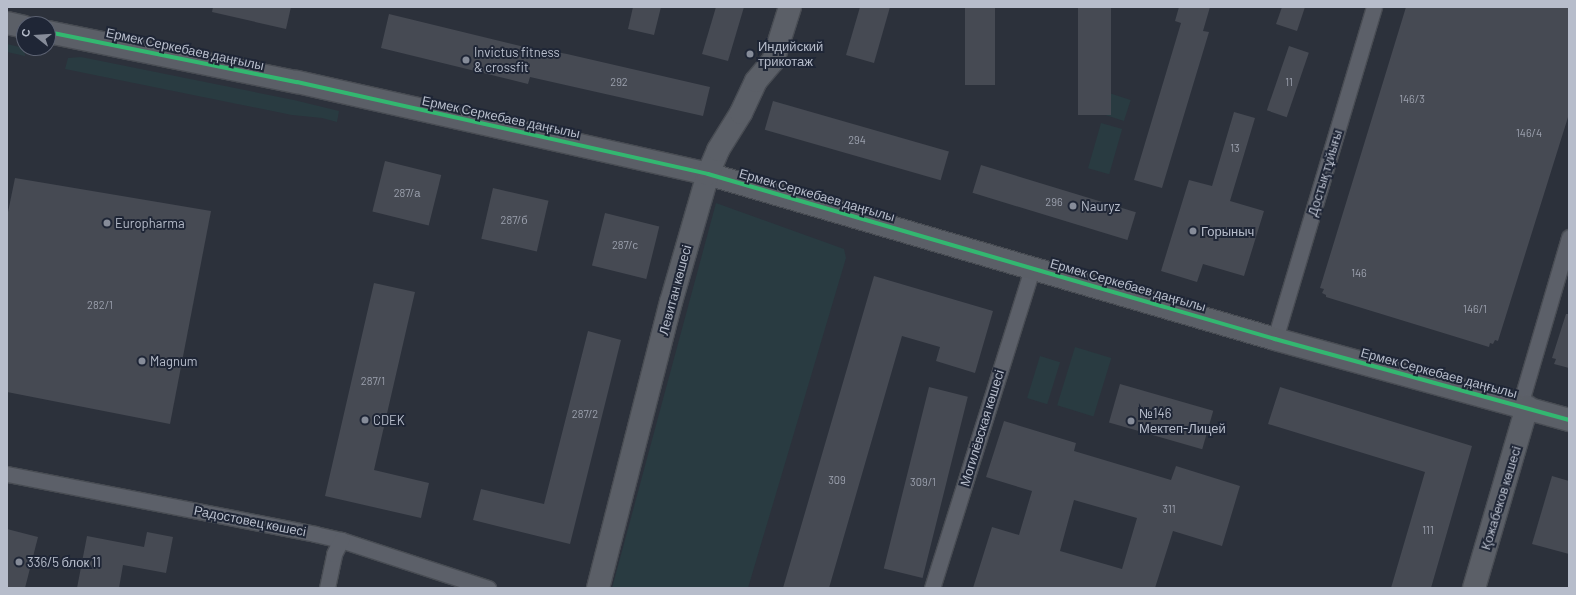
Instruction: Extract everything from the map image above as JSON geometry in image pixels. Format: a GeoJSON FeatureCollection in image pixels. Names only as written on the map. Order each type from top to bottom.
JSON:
{"type":"FeatureCollection","features":[{"type":"Feature","properties":{"kind":"street","name":"Левитан көшесі"},"geometry":{"type":"LineString","coordinates":[[598,588],[671,302],[708,174],[718,150],[741,113],[756,81],[773,61],[790,7]]}},
{"type":"Feature","properties":{"kind":"street","name":"Достық тұйығы"},"geometry":{"type":"LineString","coordinates":[[1275,339],[1374,7]]}},
{"type":"Feature","properties":{"kind":"street","name":"Ермек Серкебаев даңғылы"},"geometry":{"type":"LineString","coordinates":[[56,34],[297,82],[708,174],[1275,339],[1524,406],[1569,420]]}},
{"type":"Feature","properties":{"kind":"street"},"geometry":{"type":"LineString","coordinates":[[1524,406],[1569,237]]}},
{"type":"Feature","properties":{"kind":"street","name":"Могилёвская көшесі"},"geometry":{"type":"LineString","coordinates":[[932,588],[1032,268]]}},
{"type":"Feature","properties":{"kind":"street","name":"Қожабеков көшесі"},"geometry":{"type":"LineString","coordinates":[[1474,588],[1524,406]]}},
{"type":"Feature","properties":{"kind":"street","name":"Радостовец көшесі"},"geometry":{"type":"LineString","coordinates":[[7,474],[260,522],[341,540],[488,588]]}},
{"type":"Feature","properties":{"kind":"street"},"geometry":{"type":"LineString","coordinates":[[327,588],[334,554],[341,540]]}},
{"type":"Feature","properties":{"kind":"shaded area"},"geometry":{"type":"Polygon","coordinates":[[[7,44],[16,46],[16,54],[7,52],[7,44]]]}},
{"type":"Feature","properties":{"kind":"shaded area"},"geometry":{"type":"Polygon","coordinates":[[[81,57],[294,100],[339,111],[337,122],[322,118],[292,115],[65,69],[68,58],[81,57]]]}},
{"type":"Feature","properties":{"kind":"shaded area"},"geometry":{"type":"Polygon","coordinates":[[[1106,92],[1131,100],[1124,121],[1099,113],[1106,92]]]}},
{"type":"Feature","properties":{"kind":"shaded area"},"geometry":{"type":"Polygon","coordinates":[[[1101,123],[1122,129],[1109,174],[1088,168],[1101,123]]]}},
{"type":"Feature","properties":{"kind":"shaded area"},"geometry":{"type":"Polygon","coordinates":[[[716,203],[844,249],[846,258],[748,588],[612,588],[716,203]]]}},
{"type":"Feature","properties":{"kind":"shaded area"},"geometry":{"type":"Polygon","coordinates":[[[1075,347],[1111,358],[1094,416],[1057,405],[1075,347]]]}},
{"type":"Feature","properties":{"kind":"shaded area"},"geometry":{"type":"Polygon","coordinates":[[[1040,356],[1060,362],[1047,404],[1027,398],[1040,356]]]}},
{"type":"Feature","properties":{"kind":"building"},"geometry":{"type":"Polygon","coordinates":[[[213,7],[291,7],[286,29],[212,12],[213,7]]]}},
{"type":"Feature","properties":{"kind":"building"},"geometry":{"type":"Polygon","coordinates":[[[633,7],[661,7],[654,35],[628,29],[633,7]]]}},
{"type":"Feature","properties":{"kind":"building"},"geometry":{"type":"Polygon","coordinates":[[[716,7],[744,7],[728,61],[702,54],[716,7]]]}},
{"type":"Feature","properties":{"kind":"building"},"geometry":{"type":"Polygon","coordinates":[[[860,7],[890,7],[874,63],[846,55],[860,7]]]}},
{"type":"Feature","properties":{"kind":"building"},"geometry":{"type":"Polygon","coordinates":[[[965,7],[995,7],[995,85],[965,85],[965,7]]]}},
{"type":"Feature","properties":{"kind":"building"},"geometry":{"type":"Polygon","coordinates":[[[1078,7],[1111,7],[1111,115],[1078,115],[1078,7]]]}},
{"type":"Feature","properties":{"kind":"building"},"geometry":{"type":"Polygon","coordinates":[[[1179,7],[1210,7],[1203,31],[1209,32],[1162,188],[1134,180],[1181,23],[1175,21],[1179,7]]]}},
{"type":"Feature","properties":{"kind":"building"},"geometry":{"type":"Polygon","coordinates":[[[1282,7],[1305,7],[1297,31],[1276,24],[1282,7]]]}},
{"type":"Feature","properties":{"kind":"building"},"geometry":{"type":"Polygon","coordinates":[[[1406,7],[1569,7],[1569,114],[1498,341],[1495,340],[1493,344],[1490,343],[1489,347],[1326,297],[1326,295],[1322,293],[1324,289],[1320,288],[1406,7]]]}},
{"type":"Feature","properties":{"kind":"building"},"geometry":{"type":"Polygon","coordinates":[[[389,14],[545,52],[546,50],[567,54],[710,87],[703,116],[530,77],[528,84],[381,48],[389,14]]]}},
{"type":"Feature","properties":{"kind":"building"},"geometry":{"type":"Polygon","coordinates":[[[1289,46],[1309,53],[1287,117],[1267,110],[1289,46]]]}},
{"type":"Feature","properties":{"kind":"building"},"geometry":{"type":"Polygon","coordinates":[[[773,101],[949,151],[941,180],[765,130],[773,101]]]}},
{"type":"Feature","properties":{"kind":"building"},"geometry":{"type":"Polygon","coordinates":[[[1234,112],[1255,118],[1230,201],[1264,211],[1244,276],[1203,264],[1197,282],[1161,271],[1189,180],[1212,186],[1234,112]]]}},
{"type":"Feature","properties":{"kind":"building"},"geometry":{"type":"Polygon","coordinates":[[[385,161],[441,175],[429,225],[372,211],[385,161]]]}},
{"type":"Feature","properties":{"kind":"building"},"geometry":{"type":"Polygon","coordinates":[[[981,165],[1136,212],[1127,240],[973,193],[981,165]]]}},
{"type":"Feature","properties":{"kind":"building","name":"Magnum"},"geometry":{"type":"Polygon","coordinates":[[[15,178],[211,211],[170,424],[7,392],[7,217],[15,178]]]}},
{"type":"Feature","properties":{"kind":"building"},"geometry":{"type":"Polygon","coordinates":[[[493,188],[549,201],[537,251],[481,239],[493,188]]]}},
{"type":"Feature","properties":{"kind":"building"},"geometry":{"type":"Polygon","coordinates":[[[605,213],[659,227],[646,279],[592,265],[605,213]]]}},
{"type":"Feature","properties":{"kind":"building"},"geometry":{"type":"Polygon","coordinates":[[[874,276],[993,311],[975,373],[936,361],[940,347],[902,336],[829,588],[783,588],[874,276]]]}},
{"type":"Feature","properties":{"kind":"building"},"geometry":{"type":"Polygon","coordinates":[[[374,283],[415,292],[374,470],[429,483],[421,518],[325,496],[374,283]]]}},
{"type":"Feature","properties":{"kind":"building"},"geometry":{"type":"Polygon","coordinates":[[[1566,314],[1569,314],[1569,368],[1554,364],[1556,359],[1552,358],[1566,314]]]}},
{"type":"Feature","properties":{"kind":"building"},"geometry":{"type":"Polygon","coordinates":[[[588,331],[621,340],[570,544],[473,520],[481,489],[544,504],[588,331]]]}},
{"type":"Feature","properties":{"kind":"building"},"geometry":{"type":"Polygon","coordinates":[[[1120,384],[1213,411],[1202,449],[1109,422],[1120,384]]]}},
{"type":"Feature","properties":{"kind":"building"},"geometry":{"type":"Polygon","coordinates":[[[929,387],[968,397],[923,578],[884,568],[929,387]]]}},
{"type":"Feature","properties":{"kind":"building"},"geometry":{"type":"Polygon","coordinates":[[[1280,387],[1472,446],[1431,588],[1391,588],[1425,472],[1268,424],[1280,387]]]}},
{"type":"Feature","properties":{"kind":"building"},"geometry":{"type":"Polygon","coordinates":[[[1004,421],[1076,443],[1074,451],[1171,480],[1176,466],[1240,486],[1222,546],[1173,531],[1155,588],[973,588],[992,527],[1019,535],[1032,491],[986,477],[1004,421]],[[1074,500],[1060,551],[1122,569],[1137,518],[1074,500]]]}},
{"type":"Feature","properties":{"kind":"building"},"geometry":{"type":"Polygon","coordinates":[[[1552,476],[1569,481],[1569,554],[1532,544],[1552,476]]]}},
{"type":"Feature","properties":{"kind":"building","name":"336/5 блок 11"},"geometry":{"type":"Polygon","coordinates":[[[7,529],[38,537],[25,588],[7,588],[7,529]]]}},
{"type":"Feature","properties":{"kind":"building"},"geometry":{"type":"Polygon","coordinates":[[[147,532],[173,537],[166,573],[123,565],[119,588],[77,588],[87,536],[144,547],[147,532]]]}},
{"type":"Feature","properties":{"kind":"cycle path"},"geometry":{"type":"LineString","coordinates":[[56,34],[297,82],[708,174],[1275,339],[1569,420]]}},
{"type":"Feature","properties":{"kind":"place","name":"Индийский трикотаж"},"geometry":{"type":"Point","coordinates":[750,54]}},
{"type":"Feature","properties":{"kind":"place","name":"Invictus fitness & crossfit"},"geometry":{"type":"Point","coordinates":[466,60]}},
{"type":"Feature","properties":{"kind":"place","name":"Nauryz"},"geometry":{"type":"Point","coordinates":[1073,206]}},
{"type":"Feature","properties":{"kind":"place","name":"Europharma"},"geometry":{"type":"Point","coordinates":[107,223]}},
{"type":"Feature","properties":{"kind":"place","name":"Горыныч"},"geometry":{"type":"Point","coordinates":[1193,231]}},
{"type":"Feature","properties":{"kind":"place","name":"Magnum"},"geometry":{"type":"Point","coordinates":[142,361]}},
{"type":"Feature","properties":{"kind":"place","name":"CDEK"},"geometry":{"type":"Point","coordinates":[365,420]}},
{"type":"Feature","properties":{"kind":"place","name":"№146 Мектеп-Лицей"},"geometry":{"type":"Point","coordinates":[1131,421]}},
{"type":"Feature","properties":{"kind":"place","name":"336/5 блок 11"},"geometry":{"type":"Point","coordinates":[19,562]}}]}
